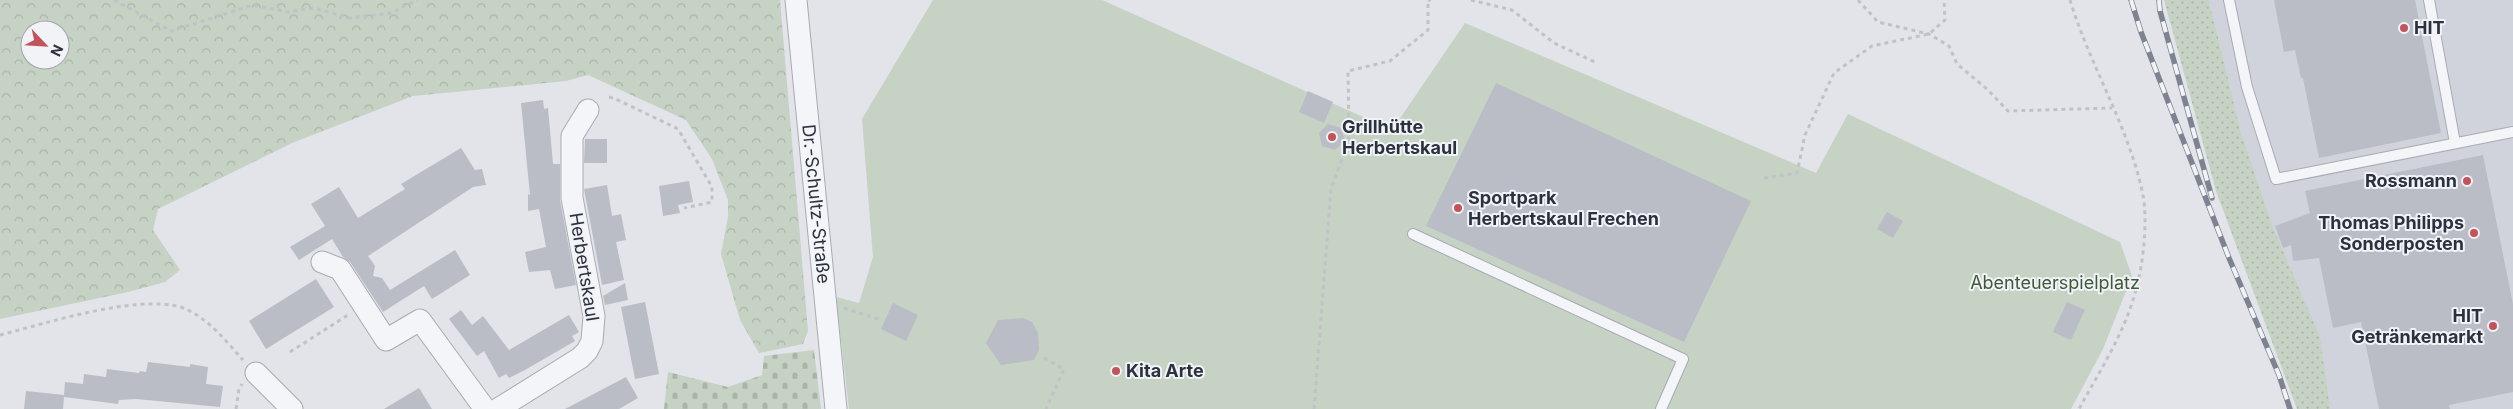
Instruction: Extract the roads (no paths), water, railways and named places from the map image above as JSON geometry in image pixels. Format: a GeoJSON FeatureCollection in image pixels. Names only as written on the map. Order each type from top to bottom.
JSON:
{"type":"FeatureCollection","features":[{"type":"Feature","properties":{"kind":"street","name":"Dr.-Schultz-Straße"},"geometry":{"type":"LineString","coordinates":[[796,0],[836,409]]}},
{"type":"Feature","properties":{"kind":"street","name":"Herbertskaul"},"geometry":{"type":"LineString","coordinates":[[498,409],[580,358],[587,351],[592,341],[594,316],[572,198],[572,136],[588,110]]}},
{"type":"Feature","properties":{"kind":"street"},"geometry":{"type":"LineString","coordinates":[[322,262],[340,269],[386,340],[420,320],[486,409]]}},
{"type":"Feature","properties":{"kind":"street"},"geometry":{"type":"LineString","coordinates":[[256,373],[292,409]]}},
{"type":"Feature","properties":{"kind":"lane"},"geometry":{"type":"LineString","coordinates":[[2229,0],[2247,87],[2276,179],[2513,132]]}},
{"type":"Feature","properties":{"kind":"lane"},"geometry":{"type":"LineString","coordinates":[[2428,0],[2455,143]]}},
{"type":"Feature","properties":{"kind":"lane"},"geometry":{"type":"LineString","coordinates":[[1413,234],[1683,359],[1660,409]]}},
{"type":"Feature","properties":{"kind":"railway"},"geometry":{"type":"LineString","coordinates":[[2131,0],[2141,32],[2229,258],[2279,375],[2290,409]]}},
{"type":"Feature","properties":{"kind":"railway"},"geometry":{"type":"LineString","coordinates":[[2159,0],[2160,11],[2212,198]]}},
{"type":"Feature","properties":{"kind":"place","name":"HIT"},"geometry":{"type":"Point","coordinates":[2404,28]}},
{"type":"Feature","properties":{"kind":"place","name":"Grillhütte Herbertskaul"},"geometry":{"type":"Point","coordinates":[1332,137]}},
{"type":"Feature","properties":{"kind":"place","name":"Rossmann"},"geometry":{"type":"Point","coordinates":[2467,181]}},
{"type":"Feature","properties":{"kind":"place","name":"Sportpark Herbertskaul Frechen"},"geometry":{"type":"Point","coordinates":[1458,208]}},
{"type":"Feature","properties":{"kind":"place","name":"Thomas Philipps Sonderposten"},"geometry":{"type":"Point","coordinates":[2474,233]}},
{"type":"Feature","properties":{"kind":"place","name":"HIT Getränkemarkt"},"geometry":{"type":"Point","coordinates":[2493,326]}},
{"type":"Feature","properties":{"kind":"place","name":"Kita Arte"},"geometry":{"type":"Point","coordinates":[1116,371]}},
{"type":"Feature","properties":{"kind":"park label","name":"Abenteuerspielplatz"},"geometry":{"type":"Point","coordinates":[2055,283]}}]}
